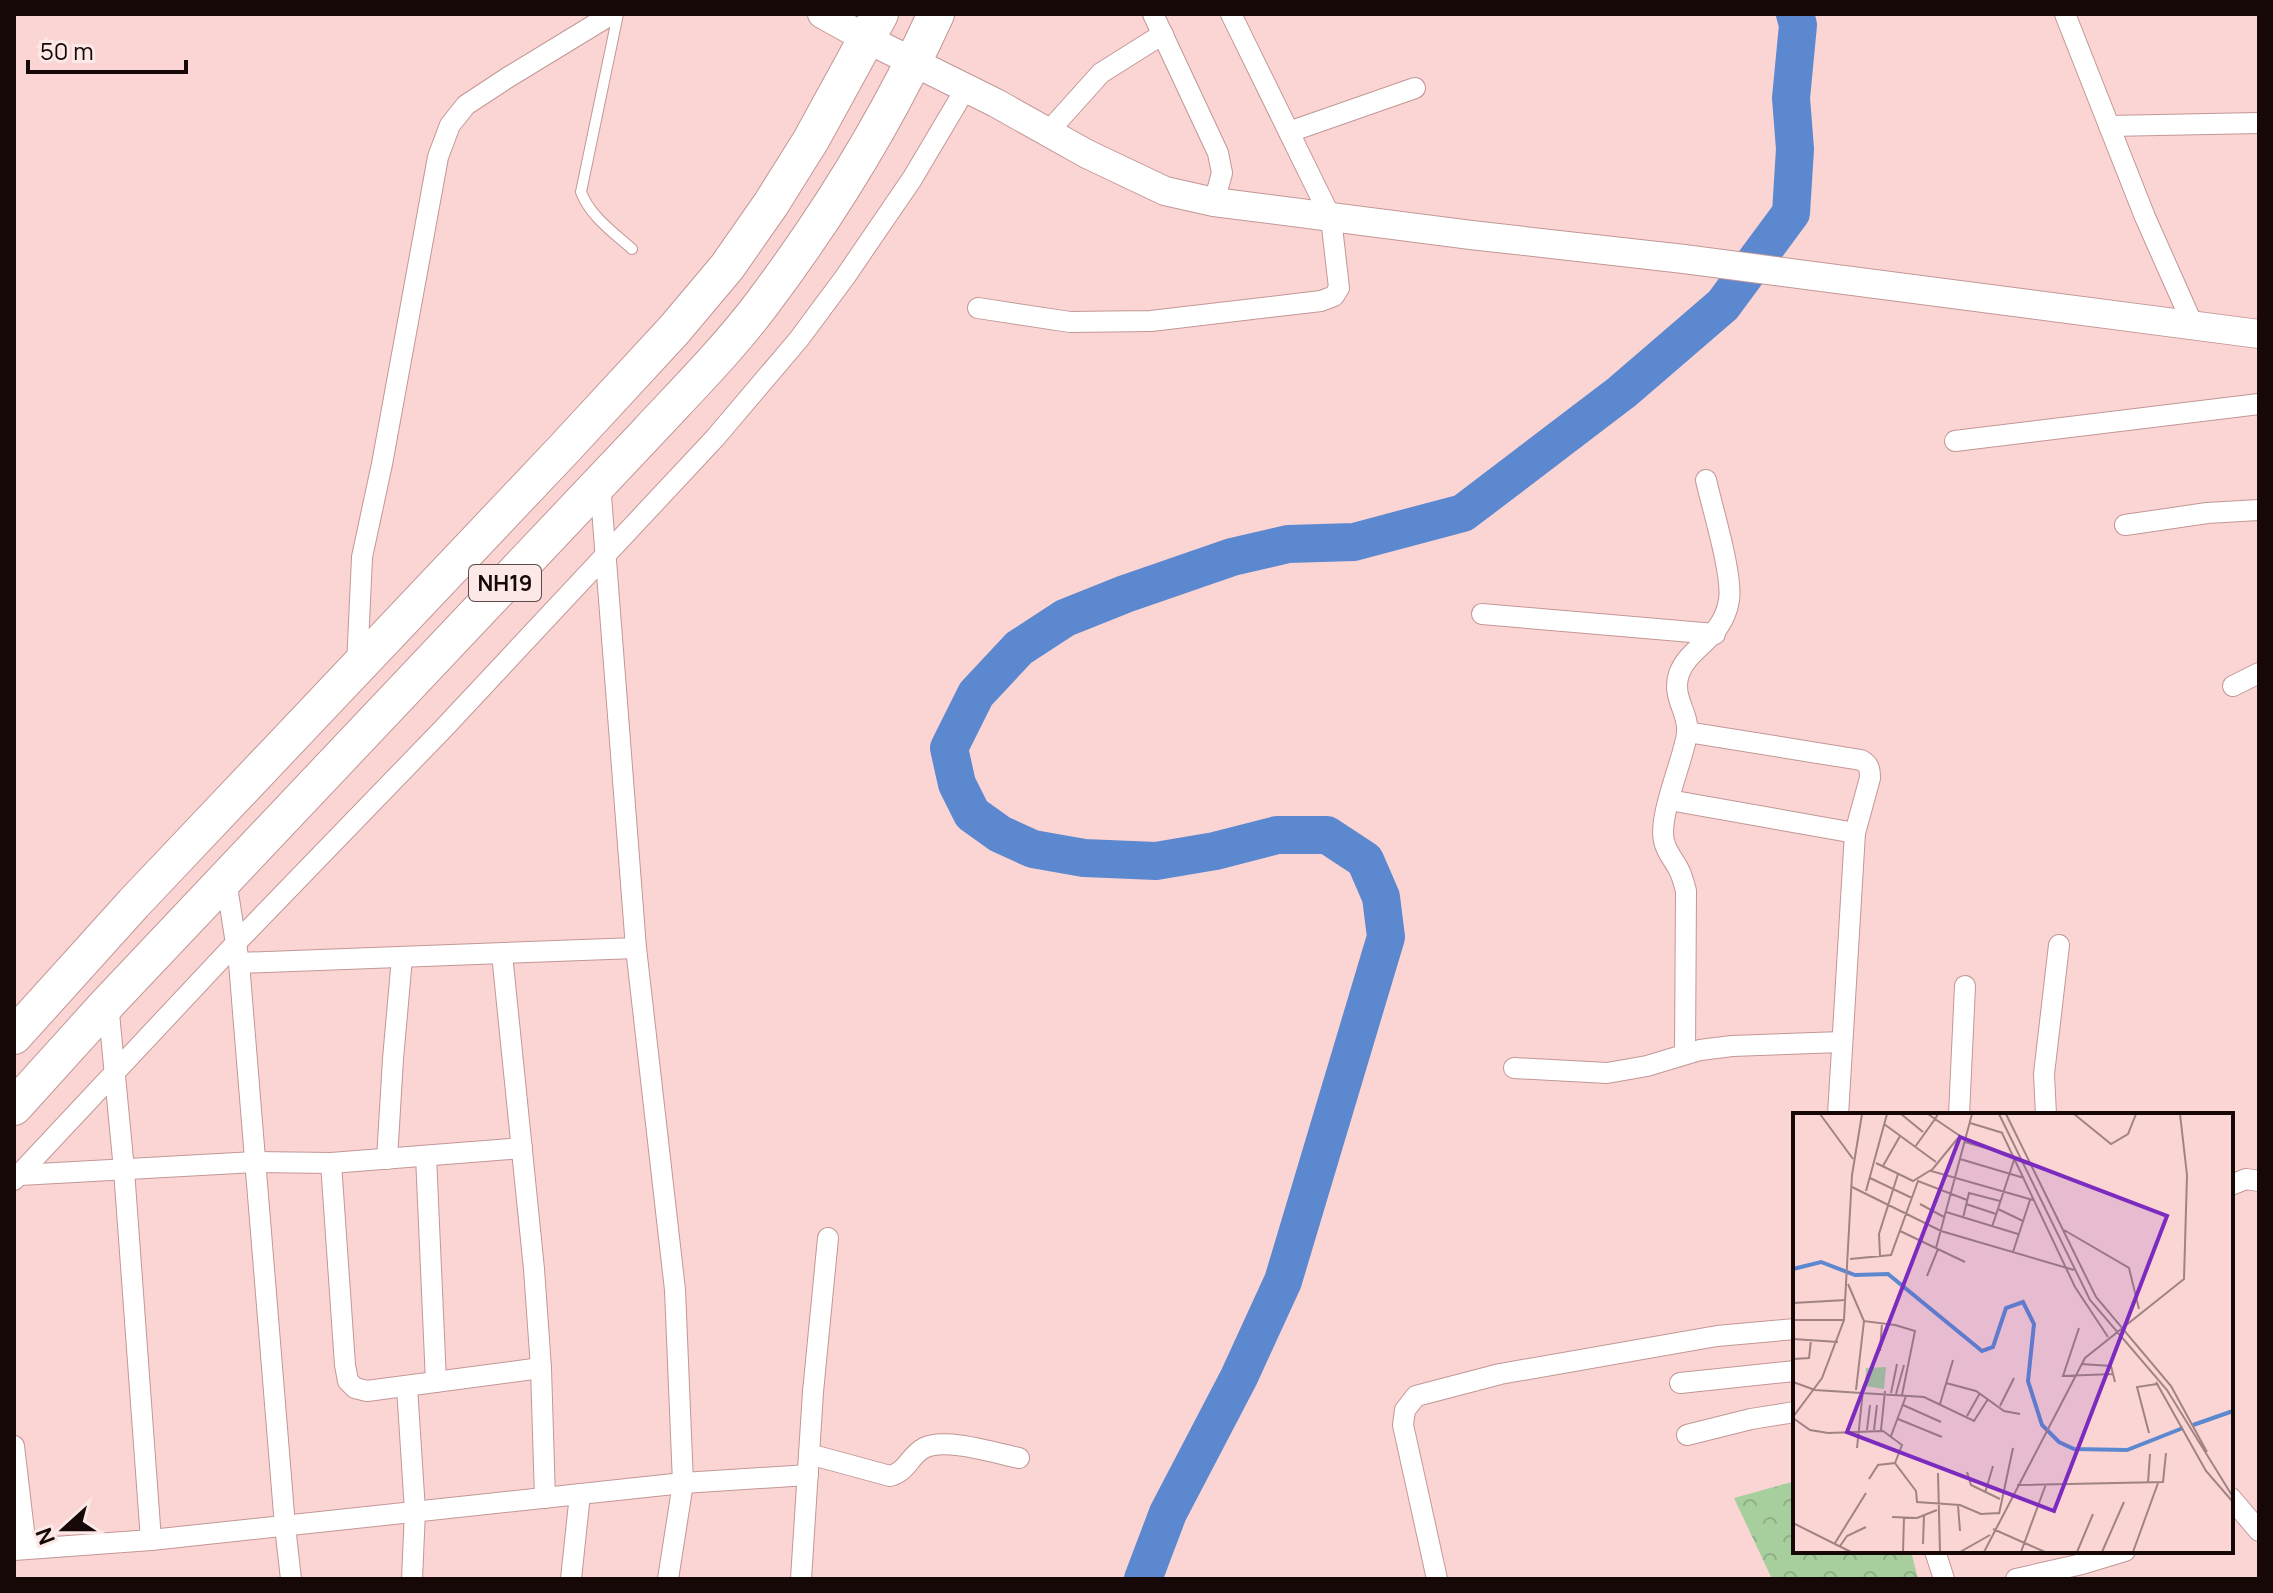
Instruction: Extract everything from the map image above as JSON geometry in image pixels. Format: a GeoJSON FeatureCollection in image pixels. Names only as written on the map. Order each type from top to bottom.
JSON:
{"type":"FeatureCollection","features":[{"type":"Feature","properties":{"kind":"highway","name":"NH19"},"geometry":{"type":"LineString","coordinates":[[14,1107],[108,1003],[711,364],[760,306],[859,161],[936,14]]}},
{"type":"Feature","properties":{"kind":"highway","name":"NH19"},"geometry":{"type":"LineString","coordinates":[[14,1036],[134,903],[674,330],[727,267],[771,204],[811,140],[874,26]]}},
{"type":"Feature","properties":{"kind":"street"},"geometry":{"type":"LineString","coordinates":[[357,666],[362,557],[438,157],[450,125],[466,105],[612,14]]}},
{"type":"Feature","properties":{"kind":"street"},"geometry":{"type":"LineString","coordinates":[[822,14],[874,26],[914,61],[1087,154],[1165,191],[1214,202],[2259,334]]}},
{"type":"Feature","properties":{"kind":"street"},"geometry":{"type":"LineString","coordinates":[[1153,14],[1218,153],[1222,173],[1214,202]]}},
{"type":"Feature","properties":{"kind":"street"},"geometry":{"type":"LineString","coordinates":[[978,308],[1070,322],[1151,321],[1321,301],[1334,296],[1339,288],[1331,218],[1231,14]]}},
{"type":"Feature","properties":{"kind":"street"},"geometry":{"type":"LineString","coordinates":[[2065,14],[2145,217],[2193,325]]}},
{"type":"Feature","properties":{"kind":"street"},"geometry":{"type":"LineString","coordinates":[[1048,132],[1101,73],[1163,34]]}},
{"type":"Feature","properties":{"kind":"street"},"geometry":{"type":"LineString","coordinates":[[17,1178],[116,1071],[237,953],[715,438],[799,339],[845,277],[912,179],[966,88]]}},
{"type":"Feature","properties":{"kind":"street"},"geometry":{"type":"LineString","coordinates":[[1289,132],[1415,88]]}},
{"type":"Feature","properties":{"kind":"street"},"geometry":{"type":"LineString","coordinates":[[2109,126],[2259,123]]}},
{"type":"Feature","properties":{"kind":"street"},"geometry":{"type":"LineString","coordinates":[[1955,441],[2259,404]]}},
{"type":"Feature","properties":{"kind":"street"},"geometry":{"type":"LineString","coordinates":[[1685,1054],[1686,891],[1663,832],[1687,732],[1678,701],[1678,677],[1684,664],[1715,634],[1725,616],[1730,597],[1727,570],[1706,480]]}},
{"type":"Feature","properties":{"kind":"street"},"geometry":{"type":"LineString","coordinates":[[600,483],[636,948],[675,1290],[683,1483],[668,1579]]}},
{"type":"Feature","properties":{"kind":"street"},"geometry":{"type":"LineString","coordinates":[[2125,525],[2207,513],[2259,510]]}},
{"type":"Feature","properties":{"kind":"street"},"geometry":{"type":"LineString","coordinates":[[1482,614],[1715,634]]}},
{"type":"Feature","properties":{"kind":"street"},"geometry":{"type":"LineString","coordinates":[[2233,686],[2259,673]]}},
{"type":"Feature","properties":{"kind":"street"},"geometry":{"type":"LineString","coordinates":[[1687,732],[1867,763],[1870,778],[1855,833],[1838,1113]]}},
{"type":"Feature","properties":{"kind":"street"},"geometry":{"type":"LineString","coordinates":[[1669,800],[1855,833]]}},
{"type":"Feature","properties":{"kind":"street"},"geometry":{"type":"LineString","coordinates":[[226,880],[237,953],[291,1579]]}},
{"type":"Feature","properties":{"kind":"street"},"geometry":{"type":"LineString","coordinates":[[2046,1113],[2044,1074],[2059,945]]}},
{"type":"Feature","properties":{"kind":"street"},"geometry":{"type":"LineString","coordinates":[[237,953],[402,958],[636,948]]}},
{"type":"Feature","properties":{"kind":"street"},"geometry":{"type":"LineString","coordinates":[[502,954],[541,1368],[545,1498]]}},
{"type":"Feature","properties":{"kind":"street"},"geometry":{"type":"LineString","coordinates":[[387,1159],[402,958]]}},
{"type":"Feature","properties":{"kind":"street"},"geometry":{"type":"LineString","coordinates":[[1959,1113],[1965,986]]}},
{"type":"Feature","properties":{"kind":"street"},"geometry":{"type":"LineString","coordinates":[[108,1003],[124,1170],[151,1540]]}},
{"type":"Feature","properties":{"kind":"street"},"geometry":{"type":"LineString","coordinates":[[1514,1068],[1607,1073],[1647,1066],[1700,1050],[1842,1042]]}},
{"type":"Feature","properties":{"kind":"street"},"geometry":{"type":"LineString","coordinates":[[17,1178],[255,1162],[331,1163],[522,1148]]}},
{"type":"Feature","properties":{"kind":"street"},"geometry":{"type":"LineString","coordinates":[[426,1156],[436,1382]]}},
{"type":"Feature","properties":{"kind":"street"},"geometry":{"type":"LineString","coordinates":[[331,1163],[345,1365],[348,1381],[355,1388],[367,1391],[407,1387],[541,1368]]}},
{"type":"Feature","properties":{"kind":"street"},"geometry":{"type":"LineString","coordinates":[[2233,1184],[2246,1179],[2259,1181]]}},
{"type":"Feature","properties":{"kind":"street"},"geometry":{"type":"LineString","coordinates":[[801,1579],[813,1392],[828,1238]]}},
{"type":"Feature","properties":{"kind":"street"},"geometry":{"type":"LineString","coordinates":[[1437,1579],[1403,1425],[1405,1410],[1416,1396],[1500,1374],[1601,1356],[1717,1336],[1793,1329]]}},
{"type":"Feature","properties":{"kind":"street"},"geometry":{"type":"LineString","coordinates":[[1680,1383],[1793,1371]]}},
{"type":"Feature","properties":{"kind":"street"},"geometry":{"type":"LineString","coordinates":[[407,1387],[415,1511],[412,1579]]}},
{"type":"Feature","properties":{"kind":"street"},"geometry":{"type":"LineString","coordinates":[[1687,1435],[1793,1412]]}},
{"type":"Feature","properties":{"kind":"street"},"geometry":{"type":"LineString","coordinates":[[809,1454],[890,1476],[901,1473],[922,1449],[934,1444],[956,1445],[1019,1458]]}},
{"type":"Feature","properties":{"kind":"street"},"geometry":{"type":"LineString","coordinates":[[14,1446],[20,1549],[151,1540],[683,1483],[808,1475]]}},
{"type":"Feature","properties":{"kind":"street"},"geometry":{"type":"LineString","coordinates":[[571,1579],[580,1494]]}},
{"type":"Feature","properties":{"kind":"street"},"geometry":{"type":"LineString","coordinates":[[2240,1507],[2259,1531]]}},
{"type":"Feature","properties":{"kind":"street"},"geometry":{"type":"LineString","coordinates":[[1936,1553],[1944,1579]]}},
{"type":"Feature","properties":{"kind":"street"},"geometry":{"type":"LineString","coordinates":[[2016,1579],[2118,1553]]}},
{"type":"Feature","properties":{"kind":"lane"},"geometry":{"type":"LineString","coordinates":[[618,14],[581,192],[596,216],[632,249]]}},
{"type":"Feature","properties":{"kind":"green space"},"geometry":{"type":"Polygon","coordinates":[[[1793,1482],[1793,1553],[1912,1553],[1918,1579],[1772,1579],[1734,1498],[1793,1482]]]}},
{"type":"Feature","properties":{"kind":"waterway"},"geometry":{"type":"LineString","coordinates":[[1143,1579],[1168,1513],[1239,1377],[1283,1281],[1386,937],[1381,897],[1365,860],[1327,835],[1277,835],[1215,851],[1156,861],[1084,858],[1033,849],[1000,834],[972,814],[957,784],[949,748],[976,694],[1019,648],[1065,618],[1232,557],[1288,544],[1354,542],[1463,513],[1622,392],[1723,305],[1791,213],[1795,149],[1791,98],[1798,25],[1795,14]]}}]}
